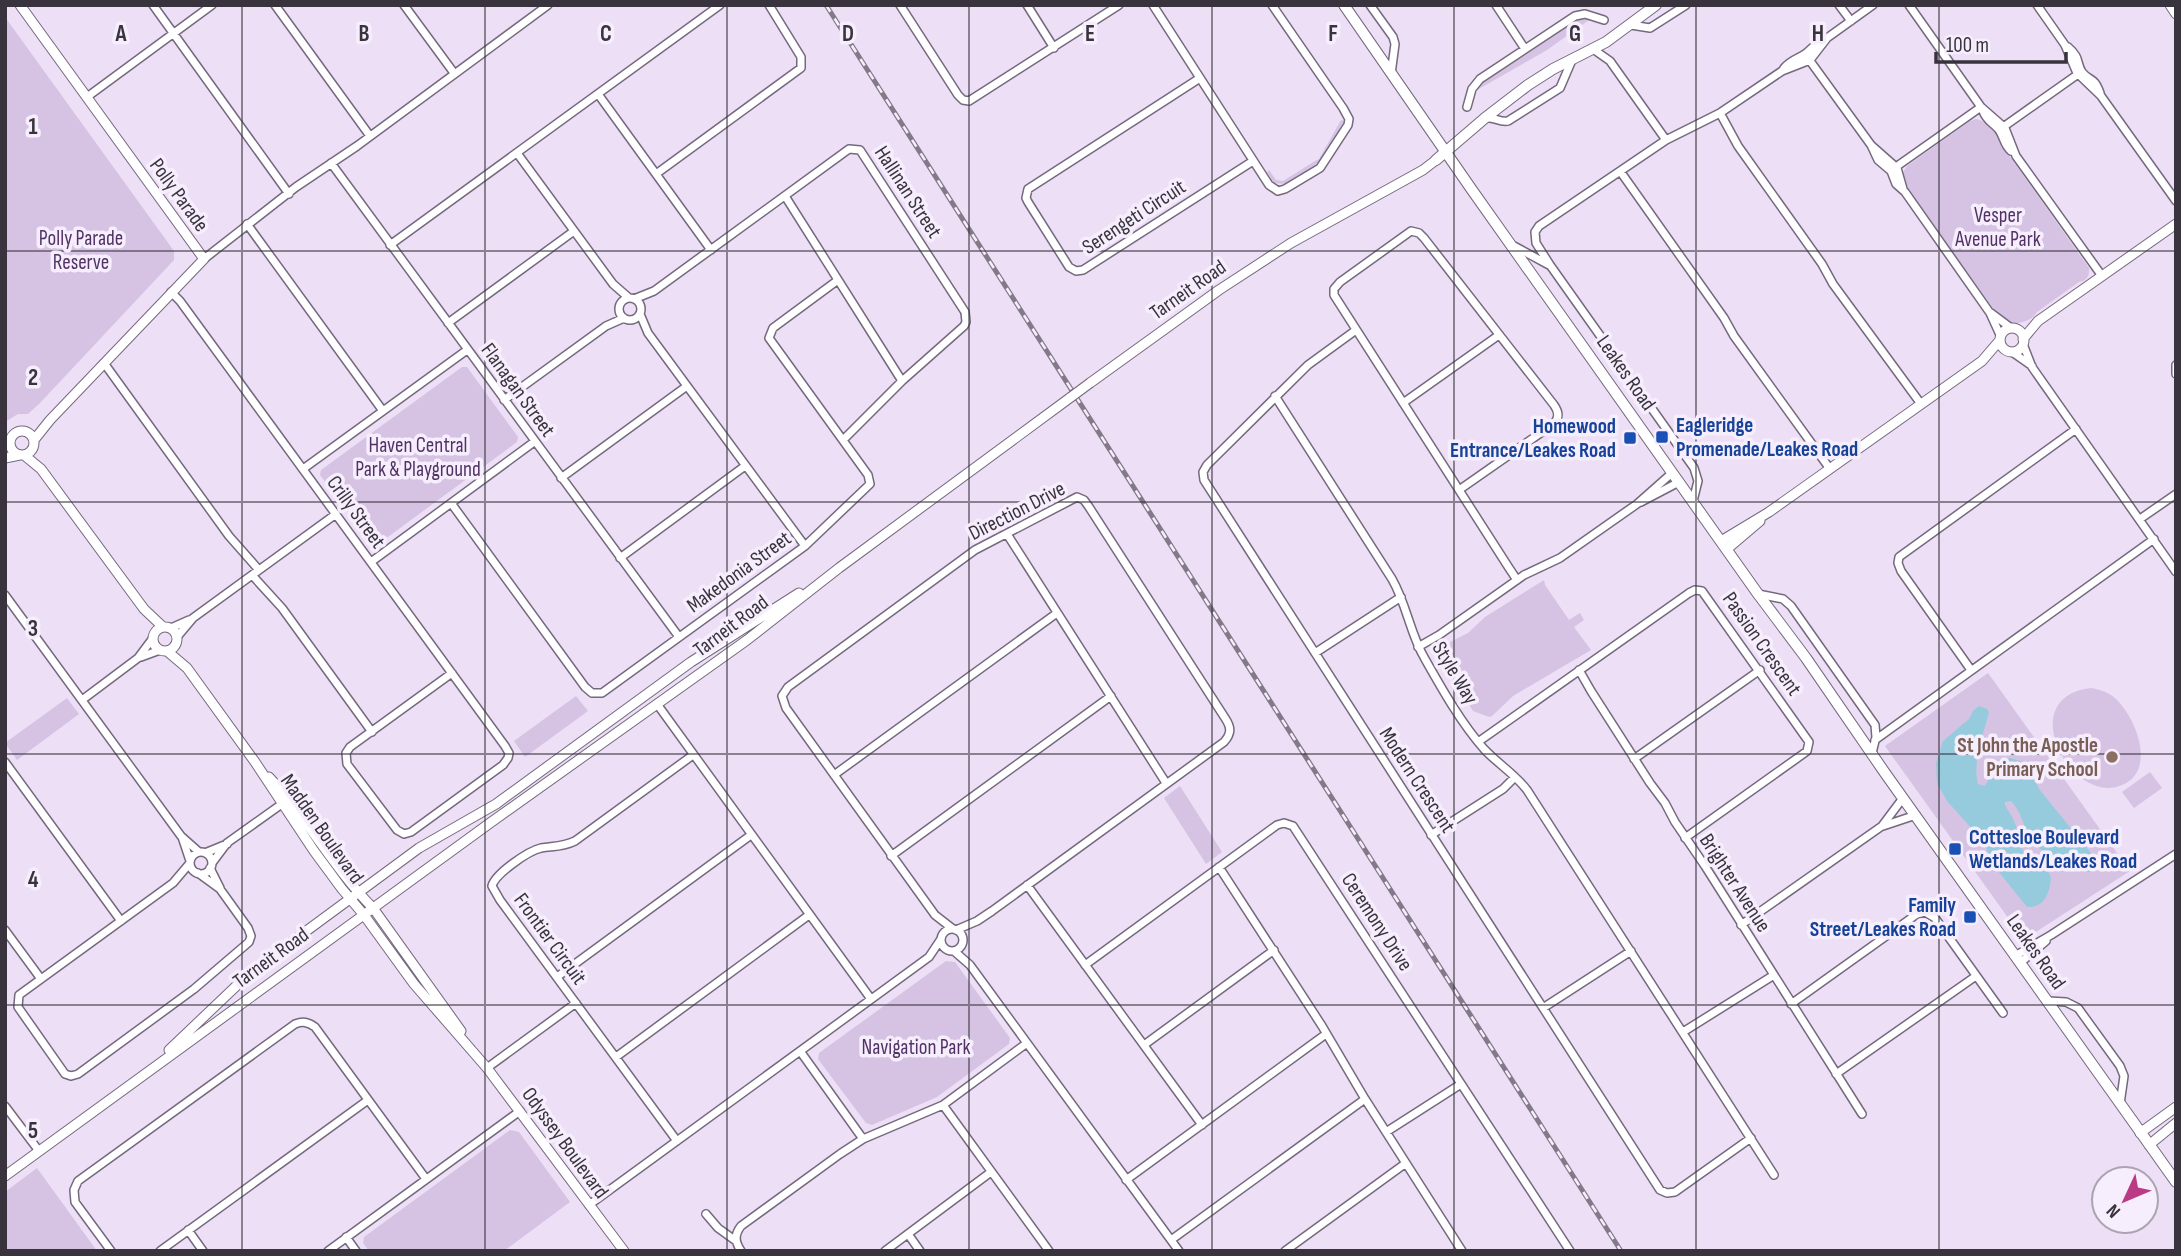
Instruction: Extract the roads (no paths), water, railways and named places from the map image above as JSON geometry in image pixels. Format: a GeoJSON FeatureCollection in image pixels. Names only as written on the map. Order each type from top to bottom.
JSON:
{"type":"FeatureCollection","features":[{"type":"Feature","properties":{"kind":"main road","name":"Leakes Road"},"geometry":{"type":"LineString","coordinates":[[1344,5],[1510,244],[1806,658],[2120,1105],[2174,1177]]}},
{"type":"Feature","properties":{"kind":"main road","name":"Tarneit Road"},"geometry":{"type":"LineString","coordinates":[[1436,160],[1528,85],[1606,42],[1656,5]]}},
{"type":"Feature","properties":{"kind":"street","name":"Polly Parade"},"geometry":{"type":"LineString","coordinates":[[20,5],[204,258],[50,421],[34,444]]}},
{"type":"Feature","properties":{"kind":"street"},"geometry":{"type":"LineString","coordinates":[[153,5],[289,194]]}},
{"type":"Feature","properties":{"kind":"street"},"geometry":{"type":"LineString","coordinates":[[87,97],[212,5]]}},
{"type":"Feature","properties":{"kind":"street"},"geometry":{"type":"LineString","coordinates":[[275,5],[370,136]]}},
{"type":"Feature","properties":{"kind":"street"},"geometry":{"type":"LineString","coordinates":[[404,5],[454,73]]}},
{"type":"Feature","properties":{"kind":"street"},"geometry":{"type":"LineString","coordinates":[[204,258],[454,73],[535,9],[548,5]]}},
{"type":"Feature","properties":{"kind":"street"},"geometry":{"type":"LineString","coordinates":[[390,245],[720,5]]}},
{"type":"Feature","properties":{"kind":"street"},"geometry":{"type":"LineString","coordinates":[[656,174],[801,68],[801,57],[769,5]]}},
{"type":"Feature","properties":{"kind":"street"},"geometry":{"type":"LineString","coordinates":[[900,5],[963,100],[974,99],[1119,5]]}},
{"type":"Feature","properties":{"kind":"street"},"geometry":{"type":"LineString","coordinates":[[1027,5],[1054,48]]}},
{"type":"Feature","properties":{"kind":"street"},"geometry":{"type":"LineString","coordinates":[[1153,5],[1269,185],[1279,191],[1320,168],[1348,125],[1349,119],[1272,5]]}},
{"type":"Feature","properties":{"kind":"street"},"geometry":{"type":"LineString","coordinates":[[1370,5],[1393,37],[1395,44],[1391,75]]}},
{"type":"Feature","properties":{"kind":"street"},"geometry":{"type":"LineString","coordinates":[[1496,5],[1525,49]]}},
{"type":"Feature","properties":{"kind":"street","name":"Tarneit Road"},"geometry":{"type":"LineString","coordinates":[[1631,25],[1650,28],[1686,5]]}},
{"type":"Feature","properties":{"kind":"street"},"geometry":{"type":"LineString","coordinates":[[1839,5],[1851,21]]}},
{"type":"Feature","properties":{"kind":"street"},"geometry":{"type":"LineString","coordinates":[[1693,501],[1698,481],[1694,468],[1550,265],[1536,243],[1536,230],[1666,140],[1720,113],[1782,71],[1791,60],[1808,57],[1817,42],[1827,38],[1873,5]]}},
{"type":"Feature","properties":{"kind":"street"},"geometry":{"type":"LineString","coordinates":[[1909,5],[1981,107],[1987,121],[2001,128],[2006,147],[2016,156],[2102,276]]}},
{"type":"Feature","properties":{"kind":"street"},"geometry":{"type":"LineString","coordinates":[[2037,5],[2065,45],[2080,73],[2101,96],[2176,201]]}},
{"type":"Feature","properties":{"kind":"street"},"geometry":{"type":"LineString","coordinates":[[2170,5],[2176,14]]}},
{"type":"Feature","properties":{"kind":"street"},"geometry":{"type":"LineString","coordinates":[[1467,107],[1476,83],[1525,49],[1579,15],[1604,20]]}},
{"type":"Feature","properties":{"kind":"street"},"geometry":{"type":"LineString","coordinates":[[1606,42],[1610,61]]}},
{"type":"Feature","properties":{"kind":"street"},"geometry":{"type":"LineString","coordinates":[[1593,49],[1610,61],[1666,140]]}},
{"type":"Feature","properties":{"kind":"street"},"geometry":{"type":"LineString","coordinates":[[1808,57],[1871,145],[1893,169],[1896,184],[1905,192],[1990,313],[2004,349],[2032,367]]}},
{"type":"Feature","properties":{"kind":"street"},"geometry":{"type":"LineString","coordinates":[[1485,118],[1508,121],[1557,90],[1564,82],[1572,60]]}},
{"type":"Feature","properties":{"kind":"street"},"geometry":{"type":"LineString","coordinates":[[2001,128],[2080,73]]}},
{"type":"Feature","properties":{"kind":"street","name":"Serengeti Circuit"},"geometry":{"type":"LineString","coordinates":[[1200,78],[1028,189],[1028,202],[1062,256],[1073,270],[1083,270],[1253,161]]}},
{"type":"Feature","properties":{"kind":"street"},"geometry":{"type":"LineString","coordinates":[[598,94],[711,250]]}},
{"type":"Feature","properties":{"kind":"street"},"geometry":{"type":"LineString","coordinates":[[1893,169],[1981,107]]}},
{"type":"Feature","properties":{"kind":"street"},"geometry":{"type":"LineString","coordinates":[[1720,113],[1738,146],[1822,264],[1833,284],[1922,404]]}},
{"type":"Feature","properties":{"kind":"street","name":"Hallinan Street"},"geometry":{"type":"LineString","coordinates":[[606,326],[620,307],[631,299],[654,291],[849,149],[856,148],[863,152],[967,318],[964,326],[902,381],[843,440]]}},
{"type":"Feature","properties":{"kind":"street"},"geometry":{"type":"LineString","coordinates":[[517,153],[613,284],[641,311],[648,333]]}},
{"type":"Feature","properties":{"kind":"street","name":"Tarneit Road"},"geometry":{"type":"LineString","coordinates":[[5,1176],[747,640],[1031,426],[1219,290],[1292,243],[1423,170],[1436,160]]}},
{"type":"Feature","properties":{"kind":"street","name":"Flanagan Street"},"geometry":{"type":"LineString","coordinates":[[331,163],[679,637]]}},
{"type":"Feature","properties":{"kind":"street"},"geometry":{"type":"LineString","coordinates":[[1620,171],[1724,318],[1734,337],[1830,469]]}},
{"type":"Feature","properties":{"kind":"street"},"geometry":{"type":"LineString","coordinates":[[785,196],[902,381]]}},
{"type":"Feature","properties":{"kind":"street"},"geometry":{"type":"LineString","coordinates":[[247,224],[383,411]]}},
{"type":"Feature","properties":{"kind":"street"},"geometry":{"type":"LineString","coordinates":[[1724,545],[1751,530],[1769,512],[1982,361],[2004,331],[2038,321],[2176,224]]}},
{"type":"Feature","properties":{"kind":"street"},"geometry":{"type":"LineString","coordinates":[[448,323],[574,231]]}},
{"type":"Feature","properties":{"kind":"street"},"geometry":{"type":"LineString","coordinates":[[1459,490],[1552,425],[1558,418],[1558,410],[1424,238],[1417,232],[1405,234],[1340,282],[1334,292],[1403,404],[1517,580]]}},
{"type":"Feature","properties":{"kind":"street","name":"Leakes Road"},"geometry":{"type":"LineString","coordinates":[[1510,244],[1550,265]]}},
{"type":"Feature","properties":{"kind":"street","name":"Makedonia Street"},"geometry":{"type":"LineString","coordinates":[[450,503],[585,687],[592,693],[602,693],[805,546],[870,484],[868,475],[769,338],[772,328],[838,280]]}},
{"type":"Feature","properties":{"kind":"street"},"geometry":{"type":"LineString","coordinates":[[613,284],[620,307],[628,319],[648,333],[805,546]]}},
{"type":"Feature","properties":{"kind":"street","name":"Hallinan Street"},"geometry":{"type":"LineString","coordinates":[[606,326],[636,319],[654,291]]}},
{"type":"Feature","properties":{"kind":"street","name":"Crilly Street"},"geometry":{"type":"LineString","coordinates":[[171,292],[452,673],[505,746],[509,756],[503,765],[411,832],[404,834],[397,830],[345,759],[348,749],[372,732]]}},
{"type":"Feature","properties":{"kind":"street"},"geometry":{"type":"LineString","coordinates":[[1990,313],[2020,332],[2032,367],[2176,572]]}},
{"type":"Feature","properties":{"kind":"street"},"geometry":{"type":"LineString","coordinates":[[1982,361],[2019,349],[2038,321]]}},
{"type":"Feature","properties":{"kind":"street"},"geometry":{"type":"LineString","coordinates":[[504,400],[606,326]]}},
{"type":"Feature","properties":{"kind":"street","name":"Modern Crescent"},"geometry":{"type":"LineString","coordinates":[[1356,330],[1307,365],[1207,465],[1203,477],[1662,1191],[1667,1194],[1675,1192],[1751,1138]]}},
{"type":"Feature","properties":{"kind":"street"},"geometry":{"type":"LineString","coordinates":[[1403,404],[1499,335]]}},
{"type":"Feature","properties":{"kind":"street"},"geometry":{"type":"LineString","coordinates":[[303,470],[467,350]]}},
{"type":"Feature","properties":{"kind":"street"},"geometry":{"type":"LineString","coordinates":[[104,363],[229,536],[259,570]]}},
{"type":"Feature","properties":{"kind":"street"},"geometry":{"type":"LineString","coordinates":[[2176,365],[2176,374]]}},
{"type":"Feature","properties":{"kind":"street"},"geometry":{"type":"LineString","coordinates":[[561,478],[687,386]]}},
{"type":"Feature","properties":{"kind":"street","name":"Style Way"},"geometry":{"type":"LineString","coordinates":[[1275,396],[1392,579],[1418,647],[1478,742],[1532,797],[1774,1175]]}},
{"type":"Feature","properties":{"kind":"street","name":"Polly Parade"},"geometry":{"type":"LineString","coordinates":[[23,431],[50,421]]}},
{"type":"Feature","properties":{"kind":"street"},"geometry":{"type":"LineString","coordinates":[[1971,670],[1901,571],[1899,557],[2076,429]]}},
{"type":"Feature","properties":{"kind":"street"},"geometry":{"type":"LineString","coordinates":[[41,469],[30,434],[23,431],[15,433],[8,447],[41,469],[144,609],[167,627]]}},
{"type":"Feature","properties":{"kind":"street"},"geometry":{"type":"LineString","coordinates":[[371,562],[534,442]]}},
{"type":"Feature","properties":{"kind":"street"},"geometry":{"type":"LineString","coordinates":[[5,458],[22,455],[34,444]]}},
{"type":"Feature","properties":{"kind":"street"},"geometry":{"type":"LineString","coordinates":[[620,558],[745,466]]}},
{"type":"Feature","properties":{"kind":"street"},"geometry":{"type":"LineString","coordinates":[[1418,647],[1532,570],[1560,558],[1676,477]]}},
{"type":"Feature","properties":{"kind":"street"},"geometry":{"type":"LineString","coordinates":[[2140,519],[2176,494]]}},
{"type":"Feature","properties":{"kind":"street","name":"Direction Drive"},"geometry":{"type":"LineString","coordinates":[[834,775],[783,703],[782,696],[788,687],[975,550],[1077,497],[1084,500],[1225,718],[1230,731],[1224,742],[1166,783]]}},
{"type":"Feature","properties":{"kind":"street"},"geometry":{"type":"LineString","coordinates":[[138,659],[153,636],[167,627],[193,618],[336,514]]}},
{"type":"Feature","properties":{"kind":"street"},"geometry":{"type":"LineString","coordinates":[[929,957],[945,931],[977,921],[1166,783],[1007,534]]}},
{"type":"Feature","properties":{"kind":"street"},"geometry":{"type":"LineString","coordinates":[[1875,740],[2154,539]]}},
{"type":"Feature","properties":{"kind":"street"},"geometry":{"type":"LineString","coordinates":[[252,575],[282,608],[372,732],[452,673]]}},
{"type":"Feature","properties":{"kind":"street"},"geometry":{"type":"LineString","coordinates":[[86,1117],[174,1046],[252,971],[419,848],[496,804],[662,684],[813,583],[829,576]]}},
{"type":"Feature","properties":{"kind":"street","name":"Passion Crescent"},"geometry":{"type":"LineString","coordinates":[[1478,742],[1697,590],[1706,595],[1809,742],[1807,751],[1685,838]]}},
{"type":"Feature","properties":{"kind":"street"},"geometry":{"type":"LineString","coordinates":[[1758,594],[1783,599],[1791,606],[1872,721],[1877,732],[1871,753]]}},
{"type":"Feature","properties":{"kind":"street"},"geometry":{"type":"LineString","coordinates":[[5,595],[181,836],[210,857],[211,865],[220,889],[250,932],[246,947],[220,965],[194,989],[78,1074],[72,1076],[62,1070],[18,1007],[19,995],[173,883],[197,873],[205,873],[211,865],[227,844],[285,802]]}},
{"type":"Feature","properties":{"kind":"street"},"geometry":{"type":"LineString","coordinates":[[1315,653],[1401,597]]}},
{"type":"Feature","properties":{"kind":"street"},"geometry":{"type":"LineString","coordinates":[[144,609],[153,636]]}},
{"type":"Feature","properties":{"kind":"street"},"geometry":{"type":"LineString","coordinates":[[970,965],[962,935],[935,915],[834,775],[1057,614]]}},
{"type":"Feature","properties":{"kind":"street"},"geometry":{"type":"LineString","coordinates":[[82,700],[138,659],[164,650],[177,641],[193,618]]}},
{"type":"Feature","properties":{"kind":"street","name":"Madden Boulevard"},"geometry":{"type":"LineString","coordinates":[[167,627],[177,641],[187,668],[354,896],[364,915]]}},
{"type":"Feature","properties":{"kind":"street","name":"Madden Boulevard"},"geometry":{"type":"LineString","coordinates":[[153,636],[155,645],[187,668]]}},
{"type":"Feature","properties":{"kind":"street","name":"Brighter Avenue"},"geometry":{"type":"LineString","coordinates":[[1579,670],[1862,1114]]}},
{"type":"Feature","properties":{"kind":"street"},"geometry":{"type":"LineString","coordinates":[[1634,760],[1760,670]]}},
{"type":"Feature","properties":{"kind":"street"},"geometry":{"type":"LineString","coordinates":[[662,684],[654,698],[657,704],[871,999]]}},
{"type":"Feature","properties":{"kind":"street"},"geometry":{"type":"LineString","coordinates":[[891,856],[1111,696]]}},
{"type":"Feature","properties":{"kind":"street"},"geometry":{"type":"LineString","coordinates":[[562,757],[598,736],[645,701],[650,700],[657,704]]}},
{"type":"Feature","properties":{"kind":"street"},"geometry":{"type":"LineString","coordinates":[[1872,721],[1886,726],[1895,724]]}},
{"type":"Feature","properties":{"kind":"street","name":"Frontier Circuit"},"geometry":{"type":"LineString","coordinates":[[677,1141],[492,886],[494,879],[530,852],[565,845],[579,838],[693,755]]}},
{"type":"Feature","properties":{"kind":"street"},"geometry":{"type":"LineString","coordinates":[[5,762],[121,921]]}},
{"type":"Feature","properties":{"kind":"street"},"geometry":{"type":"LineString","coordinates":[[1432,835],[1503,789],[1515,777]]}},
{"type":"Feature","properties":{"kind":"street"},"geometry":{"type":"LineString","coordinates":[[1882,826],[1903,798]]}},
{"type":"Feature","properties":{"kind":"street"},"geometry":{"type":"LineString","coordinates":[[1741,925],[1882,826],[1916,815]]}},
{"type":"Feature","properties":{"kind":"street","name":"Ceremony Drive"},"geometry":{"type":"LineString","coordinates":[[1086,965],[1277,825],[1284,823],[1293,826],[1570,1251]]}},
{"type":"Feature","properties":{"kind":"street"},"geometry":{"type":"LineString","coordinates":[[557,977],[751,835]]}},
{"type":"Feature","properties":{"kind":"street"},"geometry":{"type":"LineString","coordinates":[[181,836],[192,869],[220,889]]}},
{"type":"Feature","properties":{"kind":"street"},"geometry":{"type":"LineString","coordinates":[[173,883],[193,855],[227,844]]}},
{"type":"Feature","properties":{"kind":"street"},"geometry":{"type":"LineString","coordinates":[[2018,959],[2176,855]]}},
{"type":"Feature","properties":{"kind":"street"},"geometry":{"type":"LineString","coordinates":[[1219,867],[1274,950],[1460,1248],[1450,1251]]}},
{"type":"Feature","properties":{"kind":"street"},"geometry":{"type":"LineString","coordinates":[[1027,885],[1202,1125]]}},
{"type":"Feature","properties":{"kind":"street","name":"Odyssey Boulevard"},"geometry":{"type":"LineString","coordinates":[[354,896],[373,908],[477,1056]]}},
{"type":"Feature","properties":{"kind":"street"},"geometry":{"type":"LineString","coordinates":[[1791,1004],[1921,913],[1928,913],[1935,918],[2003,1013]]}},
{"type":"Feature","properties":{"kind":"street","name":"Odyssey Boulevard"},"geometry":{"type":"LineString","coordinates":[[364,915],[414,984],[487,1068],[624,1251]]}},
{"type":"Feature","properties":{"kind":"street"},"geometry":{"type":"LineString","coordinates":[[616,1057],[809,915]]}},
{"type":"Feature","properties":{"kind":"street"},"geometry":{"type":"LineString","coordinates":[[935,915],[943,947],[970,965],[1179,1251]]}},
{"type":"Feature","properties":{"kind":"street"},"geometry":{"type":"LineString","coordinates":[[589,1205],[929,957],[961,947],[977,921]]}},
{"type":"Feature","properties":{"kind":"street"},"geometry":{"type":"LineString","coordinates":[[5,930],[41,979]]}},
{"type":"Feature","properties":{"kind":"street"},"geometry":{"type":"LineString","coordinates":[[1144,1045],[1274,950]]}},
{"type":"Feature","properties":{"kind":"street"},"geometry":{"type":"LineString","coordinates":[[1543,1008],[1631,951]]}},
{"type":"Feature","properties":{"kind":"street"},"geometry":{"type":"LineString","coordinates":[[1683,1032],[1774,975]]}},
{"type":"Feature","properties":{"kind":"street"},"geometry":{"type":"LineString","coordinates":[[1836,1074],[1976,976]]}},
{"type":"Feature","properties":{"kind":"street"},"geometry":{"type":"LineString","coordinates":[[2048,1001],[2066,1002],[2078,1008],[2120,1066],[2124,1076],[2120,1105]]}},
{"type":"Feature","properties":{"kind":"street"},"geometry":{"type":"LineString","coordinates":[[487,1068],[576,1003]]}},
{"type":"Feature","properties":{"kind":"street"},"geometry":{"type":"LineString","coordinates":[[111,1251],[75,1202],[74,1190],[79,1181],[295,1024],[305,1022],[315,1027],[426,1180]]}},
{"type":"Feature","properties":{"kind":"street"},"geometry":{"type":"LineString","coordinates":[[1126,1180],[1326,1034]]}},
{"type":"Feature","properties":{"kind":"street"},"geometry":{"type":"LineString","coordinates":[[736,1241],[741,1226],[839,1154],[863,1139],[943,1105],[1027,1044]]}},
{"type":"Feature","properties":{"kind":"street"},"geometry":{"type":"LineString","coordinates":[[800,1051],[863,1139]]}},
{"type":"Feature","properties":{"kind":"street"},"geometry":{"type":"LineString","coordinates":[[1386,1132],[1461,1084]]}},
{"type":"Feature","properties":{"kind":"street"},"geometry":{"type":"LineString","coordinates":[[1171,1240],[1365,1099]]}},
{"type":"Feature","properties":{"kind":"street"},"geometry":{"type":"LineString","coordinates":[[160,1251],[368,1100]]}},
{"type":"Feature","properties":{"kind":"street"},"geometry":{"type":"LineString","coordinates":[[943,1105],[1049,1251]]}},
{"type":"Feature","properties":{"kind":"street"},"geometry":{"type":"LineString","coordinates":[[5,1106],[38,1151]]}},
{"type":"Feature","properties":{"kind":"street"},"geometry":{"type":"LineString","coordinates":[[2140,1133],[2176,1107]]}},
{"type":"Feature","properties":{"kind":"street"},"geometry":{"type":"LineString","coordinates":[[328,1251],[520,1111]]}},
{"type":"Feature","properties":{"kind":"street"},"geometry":{"type":"LineString","coordinates":[[2149,1145],[2176,1123]]}},
{"type":"Feature","properties":{"kind":"street"},"geometry":{"type":"LineString","coordinates":[[1285,1251],[1406,1163]]}},
{"type":"Feature","properties":{"kind":"street"},"geometry":{"type":"LineString","coordinates":[[885,1251],[991,1172]]}},
{"type":"Feature","properties":{"kind":"street"},"geometry":{"type":"LineString","coordinates":[[706,1214],[718,1228],[736,1241],[741,1251]]}},
{"type":"Feature","properties":{"kind":"street"},"geometry":{"type":"LineString","coordinates":[[188,1230],[203,1251]]}},
{"type":"Feature","properties":{"kind":"street"},"geometry":{"type":"LineString","coordinates":[[908,1234],[920,1251]]}},
{"type":"Feature","properties":{"kind":"street"},"geometry":{"type":"LineString","coordinates":[[346,1237],[356,1251]]}},
{"type":"Feature","properties":{"kind":"water"},"geometry":{"type":"Polygon","coordinates":[[[1979,706],[1989,712],[1976,766],[1978,784],[1985,786],[1998,762],[2010,758],[2024,762],[2029,766],[2039,789],[2095,858],[2095,868],[2089,872],[2042,850],[2033,842],[2015,806],[2011,801],[2005,802],[2015,823],[2022,849],[2041,863],[2051,877],[2045,898],[2033,907],[2027,907],[1994,866],[1983,841],[1947,801],[1937,783],[1936,763],[1943,741],[1969,719],[1979,706]]]}},
{"type":"Feature","properties":{"kind":"railway"},"geometry":{"type":"LineString","coordinates":[[826,5],[1621,1251]]}},
{"type":"Feature","properties":{"kind":"place","name":"Eagleridge Promenade/Leakes Road"},"geometry":{"type":"Point","coordinates":[1662,437]}},
{"type":"Feature","properties":{"kind":"place","name":"Homewood Entrance/Leakes Road"},"geometry":{"type":"Point","coordinates":[1630,438]}},
{"type":"Feature","properties":{"kind":"place","name":"St John the Apostle Primary School"},"geometry":{"type":"Point","coordinates":[2112,757]}},
{"type":"Feature","properties":{"kind":"place","name":"Cottesloe Boulevard Wetlands/Leakes Road"},"geometry":{"type":"Point","coordinates":[1955,849]}},
{"type":"Feature","properties":{"kind":"place","name":"Family Street/Leakes Road"},"geometry":{"type":"Point","coordinates":[1970,917]}},
{"type":"Feature","properties":{"kind":"park label","name":"Vesper Avenue Park"},"geometry":{"type":"Point","coordinates":[1998,227]}},
{"type":"Feature","properties":{"kind":"park label","name":"Polly Parade Reserve"},"geometry":{"type":"Point","coordinates":[81,250]}},
{"type":"Feature","properties":{"kind":"park label","name":"Haven Central Park & Playground"},"geometry":{"type":"Point","coordinates":[418,457]}},
{"type":"Feature","properties":{"kind":"park label","name":"Navigation Park"},"geometry":{"type":"Point","coordinates":[916,1047]}}]}
